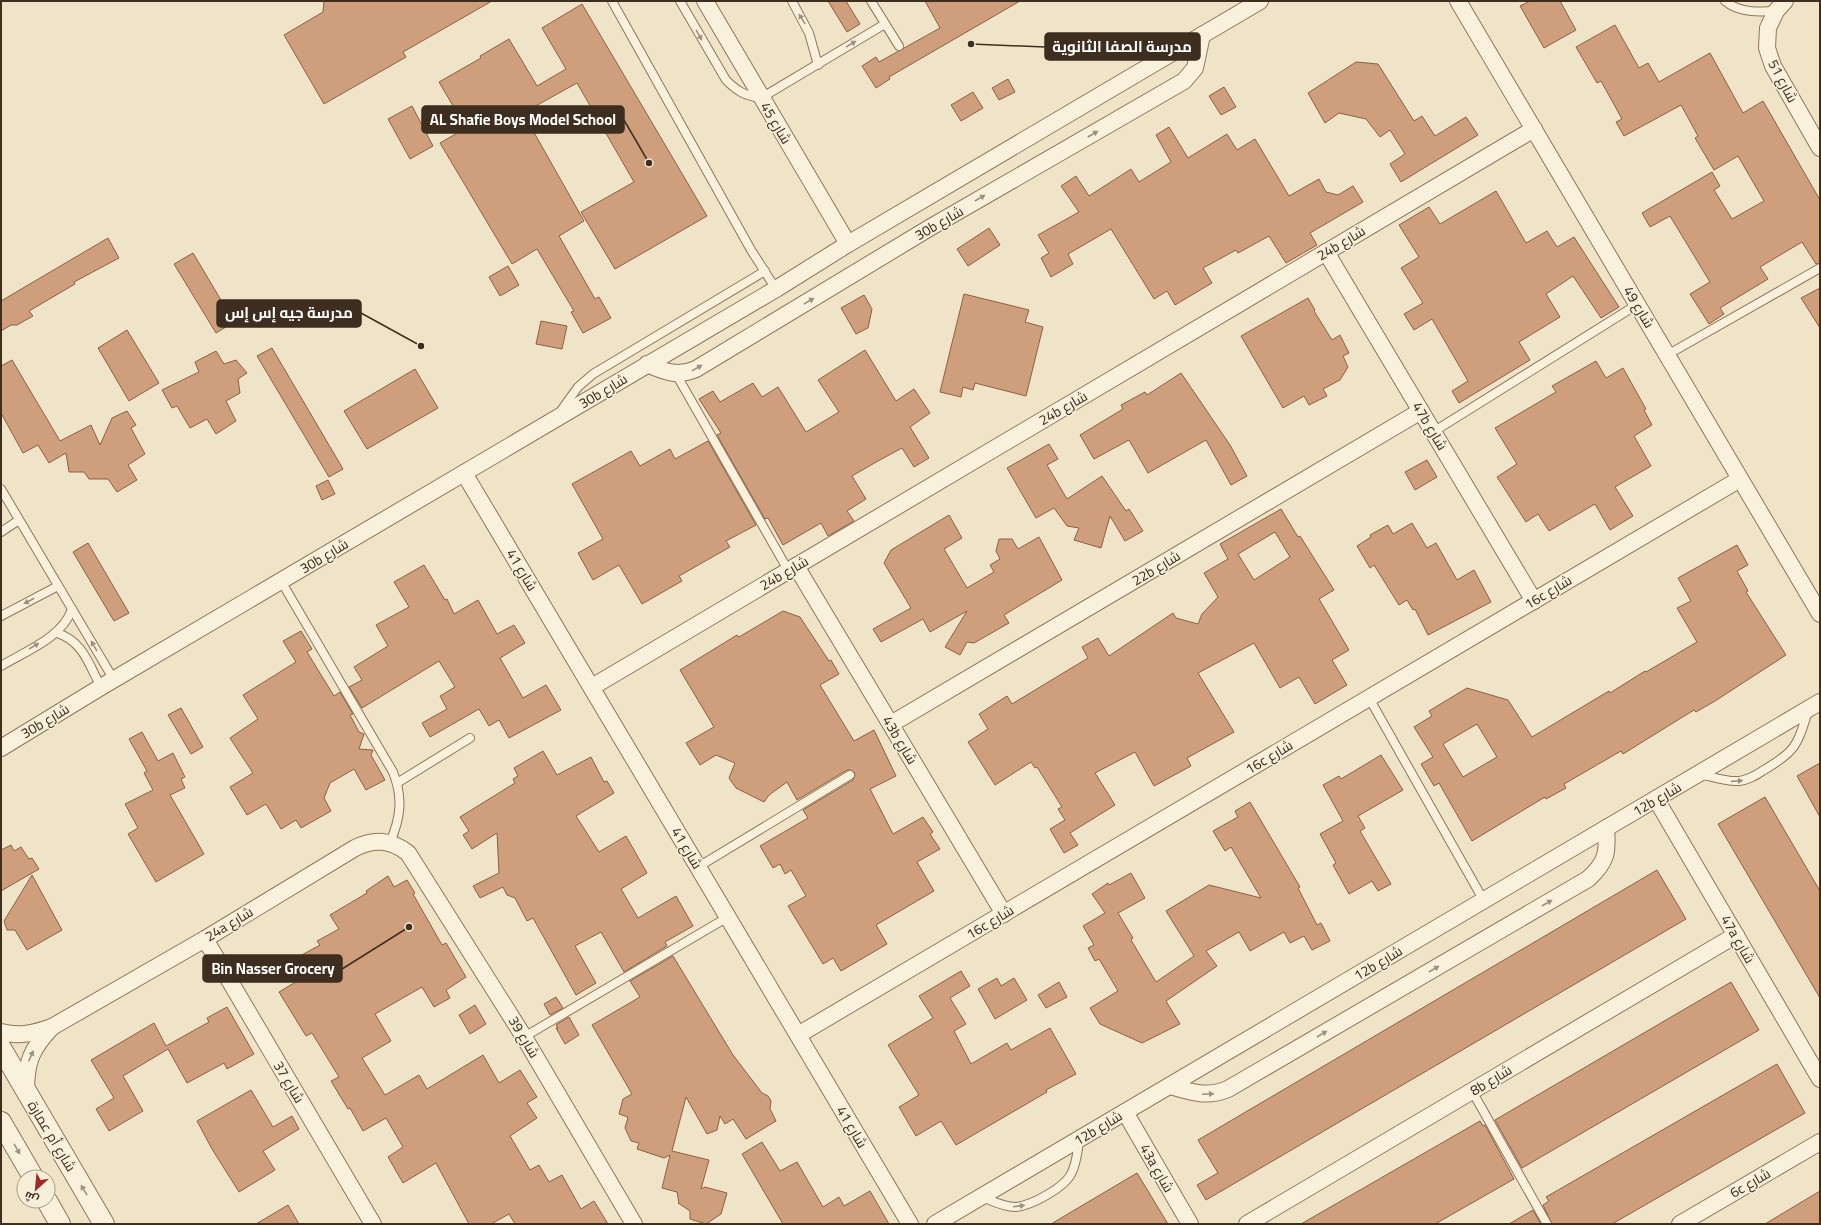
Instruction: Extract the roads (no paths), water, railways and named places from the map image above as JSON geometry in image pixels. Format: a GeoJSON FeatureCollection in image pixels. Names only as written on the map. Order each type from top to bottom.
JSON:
{"type":"FeatureCollection","features":[{"type":"Feature","properties":{"kind":"street","name":"شارع 45"},"geometry":{"type":"LineString","coordinates":[[705,1],[848,244]]}},
{"type":"Feature","properties":{"kind":"street","name":"30b شارع"},"geometry":{"type":"LineString","coordinates":[[1,748],[107,683],[776,289],[848,244],[1260,1]]}},
{"type":"Feature","properties":{"kind":"street","name":"شارع 49"},"geometry":{"type":"LineString","coordinates":[[1458,1],[1820,614]]}},
{"type":"Feature","properties":{"kind":"street","name":"شارع 51"},"geometry":{"type":"LineString","coordinates":[[1781,6],[1768,28],[1767,48],[1773,66],[1820,148]]}},
{"type":"Feature","properties":{"kind":"street","name":"30b شارع"},"geometry":{"type":"LineString","coordinates":[[676,374],[688,373],[696,369],[931,227],[1184,81],[1195,68],[1202,35]]}},
{"type":"Feature","properties":{"kind":"street","name":"24b شارع"},"geometry":{"type":"LineString","coordinates":[[592,687],[1534,129]]}},
{"type":"Feature","properties":{"kind":"street","name":"47b شارع"},"geometry":{"type":"LineString","coordinates":[[1326,252],[1534,601]]}},
{"type":"Feature","properties":{"kind":"street"},"geometry":{"type":"LineString","coordinates":[[647,364],[666,372],[676,374]]}},
{"type":"Feature","properties":{"kind":"street","name":"22b شارع"},"geometry":{"type":"LineString","coordinates":[[891,724],[1421,411]]}},
{"type":"Feature","properties":{"kind":"street","name":"شارع 41"},"geometry":{"type":"LineString","coordinates":[[464,473],[910,1224]]}},
{"type":"Feature","properties":{"kind":"street","name":"16c شارع"},"geometry":{"type":"LineString","coordinates":[[798,1035],[1740,479]]}},
{"type":"Feature","properties":{"kind":"street","name":"43b شارع"},"geometry":{"type":"LineString","coordinates":[[792,568],[891,724],[1004,914]]}},
{"type":"Feature","properties":{"kind":"street","name":"12b شارع"},"geometry":{"type":"LineString","coordinates":[[935,1224],[1814,706]]}},
{"type":"Feature","properties":{"kind":"street","name":"47a شارع"},"geometry":{"type":"LineString","coordinates":[[1656,799],[1818,1071]]}},
{"type":"Feature","properties":{"kind":"street"},"geometry":{"type":"LineString","coordinates":[[1170,1086],[1196,1093],[1207,1094],[1228,1089],[1588,879],[1601,866],[1605,858],[1608,849],[1606,828]]}},
{"type":"Feature","properties":{"kind":"street","name":"24a شارع"},"geometry":{"type":"LineString","coordinates":[[1,1032],[10,1034],[27,1034],[52,1027],[205,939],[355,848],[366,842],[390,842]]}},
{"type":"Feature","properties":{"kind":"street","name":"شارع 39"},"geometry":{"type":"LineString","coordinates":[[390,842],[408,853],[524,1037],[634,1224]]}},
{"type":"Feature","properties":{"kind":"street","name":"8b شارع"},"geometry":{"type":"LineString","coordinates":[[1247,1224],[1736,935]]}},
{"type":"Feature","properties":{"kind":"street","name":"شارع 37"},"geometry":{"type":"LineString","coordinates":[[205,939],[373,1224]]}},
{"type":"Feature","properties":{"kind":"street","name":"24a شارع"},"geometry":{"type":"LineString","coordinates":[[26,1092],[26,1072],[31,1055],[40,1040],[52,1027]]}},
{"type":"Feature","properties":{"kind":"street","name":"شارع أم عمارة"},"geometry":{"type":"LineString","coordinates":[[1,1048],[104,1224]]}},
{"type":"Feature","properties":{"kind":"street","name":"43a شارع"},"geometry":{"type":"LineString","coordinates":[[1125,1112],[1190,1224]]}},
{"type":"Feature","properties":{"kind":"street"},"geometry":{"type":"LineString","coordinates":[[1,1122],[28,1169]]}},
{"type":"Feature","properties":{"kind":"street","name":"6c شارع"},"geometry":{"type":"LineString","coordinates":[[1680,1224],[1820,1142]]}},
{"type":"Feature","properties":{"kind":"street"},"geometry":{"type":"LineString","coordinates":[[52,1209],[60,1224]]}},
{"type":"Feature","properties":{"kind":"lane"},"geometry":{"type":"LineString","coordinates":[[612,1],[776,289]]}},
{"type":"Feature","properties":{"kind":"lane"},"geometry":{"type":"LineString","coordinates":[[680,1],[726,80],[735,90],[747,96],[761,98],[885,24]]}},
{"type":"Feature","properties":{"kind":"lane"},"geometry":{"type":"LineString","coordinates":[[792,1],[810,33],[818,65]]}},
{"type":"Feature","properties":{"kind":"lane"},"geometry":{"type":"LineString","coordinates":[[872,1],[899,46]]}},
{"type":"Feature","properties":{"kind":"lane"},"geometry":{"type":"LineString","coordinates":[[1725,1],[1729,4],[1751,12],[1781,6]]}},
{"type":"Feature","properties":{"kind":"lane"},"geometry":{"type":"LineString","coordinates":[[1667,355],[1820,268]]}},
{"type":"Feature","properties":{"kind":"lane"},"geometry":{"type":"LineString","coordinates":[[556,418],[578,387],[593,374],[765,271]]}},
{"type":"Feature","properties":{"kind":"lane"},"geometry":{"type":"LineString","coordinates":[[1433,432],[1638,304]]}},
{"type":"Feature","properties":{"kind":"lane"},"geometry":{"type":"LineString","coordinates":[[676,374],[792,568]]}},
{"type":"Feature","properties":{"kind":"lane"},"geometry":{"type":"LineString","coordinates":[[1,490],[72,608],[107,683]]}},
{"type":"Feature","properties":{"kind":"lane"},"geometry":{"type":"LineString","coordinates":[[1,532],[19,520]]}},
{"type":"Feature","properties":{"kind":"lane"},"geometry":{"type":"LineString","coordinates":[[281,581],[393,772],[400,798],[400,813],[390,842]]}},
{"type":"Feature","properties":{"kind":"lane"},"geometry":{"type":"LineString","coordinates":[[1,616],[58,586]]}},
{"type":"Feature","properties":{"kind":"lane"},"geometry":{"type":"LineString","coordinates":[[1,666],[57,633],[66,622],[72,608]]}},
{"type":"Feature","properties":{"kind":"lane"},"geometry":{"type":"LineString","coordinates":[[57,633],[70,638],[80,647],[107,683]]}},
{"type":"Feature","properties":{"kind":"lane"},"geometry":{"type":"LineString","coordinates":[[1369,698],[1484,901]]}},
{"type":"Feature","properties":{"kind":"lane"},"geometry":{"type":"LineString","coordinates":[[1699,774],[1729,781],[1749,779],[1784,758],[1792,750],[1814,706]]}},
{"type":"Feature","properties":{"kind":"lane"},"geometry":{"type":"LineString","coordinates":[[397,783],[470,738]]}},
{"type":"Feature","properties":{"kind":"lane"},"geometry":{"type":"LineString","coordinates":[[698,867],[850,775]]}},
{"type":"Feature","properties":{"kind":"lane"},"geometry":{"type":"LineString","coordinates":[[524,1037],[728,917]]}},
{"type":"Feature","properties":{"kind":"lane"},"geometry":{"type":"LineString","coordinates":[[1472,1091],[1547,1224]]}},
{"type":"Feature","properties":{"kind":"lane"},"geometry":{"type":"LineString","coordinates":[[981,1197],[1008,1206],[1021,1206],[1027,1205],[1059,1188],[1069,1178],[1072,1172],[1080,1139]]}},
{"type":"Feature","properties":{"kind":"place","name":"مدرسة الصفا الثانوية"},"geometry":{"type":"Point","coordinates":[971,44]}},
{"type":"Feature","properties":{"kind":"place","name":"AL Shafie Boys Model School"},"geometry":{"type":"Point","coordinates":[649,163]}},
{"type":"Feature","properties":{"kind":"place","name":"مدرسة جيه إس إس"},"geometry":{"type":"Point","coordinates":[421,346]}},
{"type":"Feature","properties":{"kind":"place","name":"Bin Nasser Grocery"},"geometry":{"type":"Point","coordinates":[409,927]}}]}
